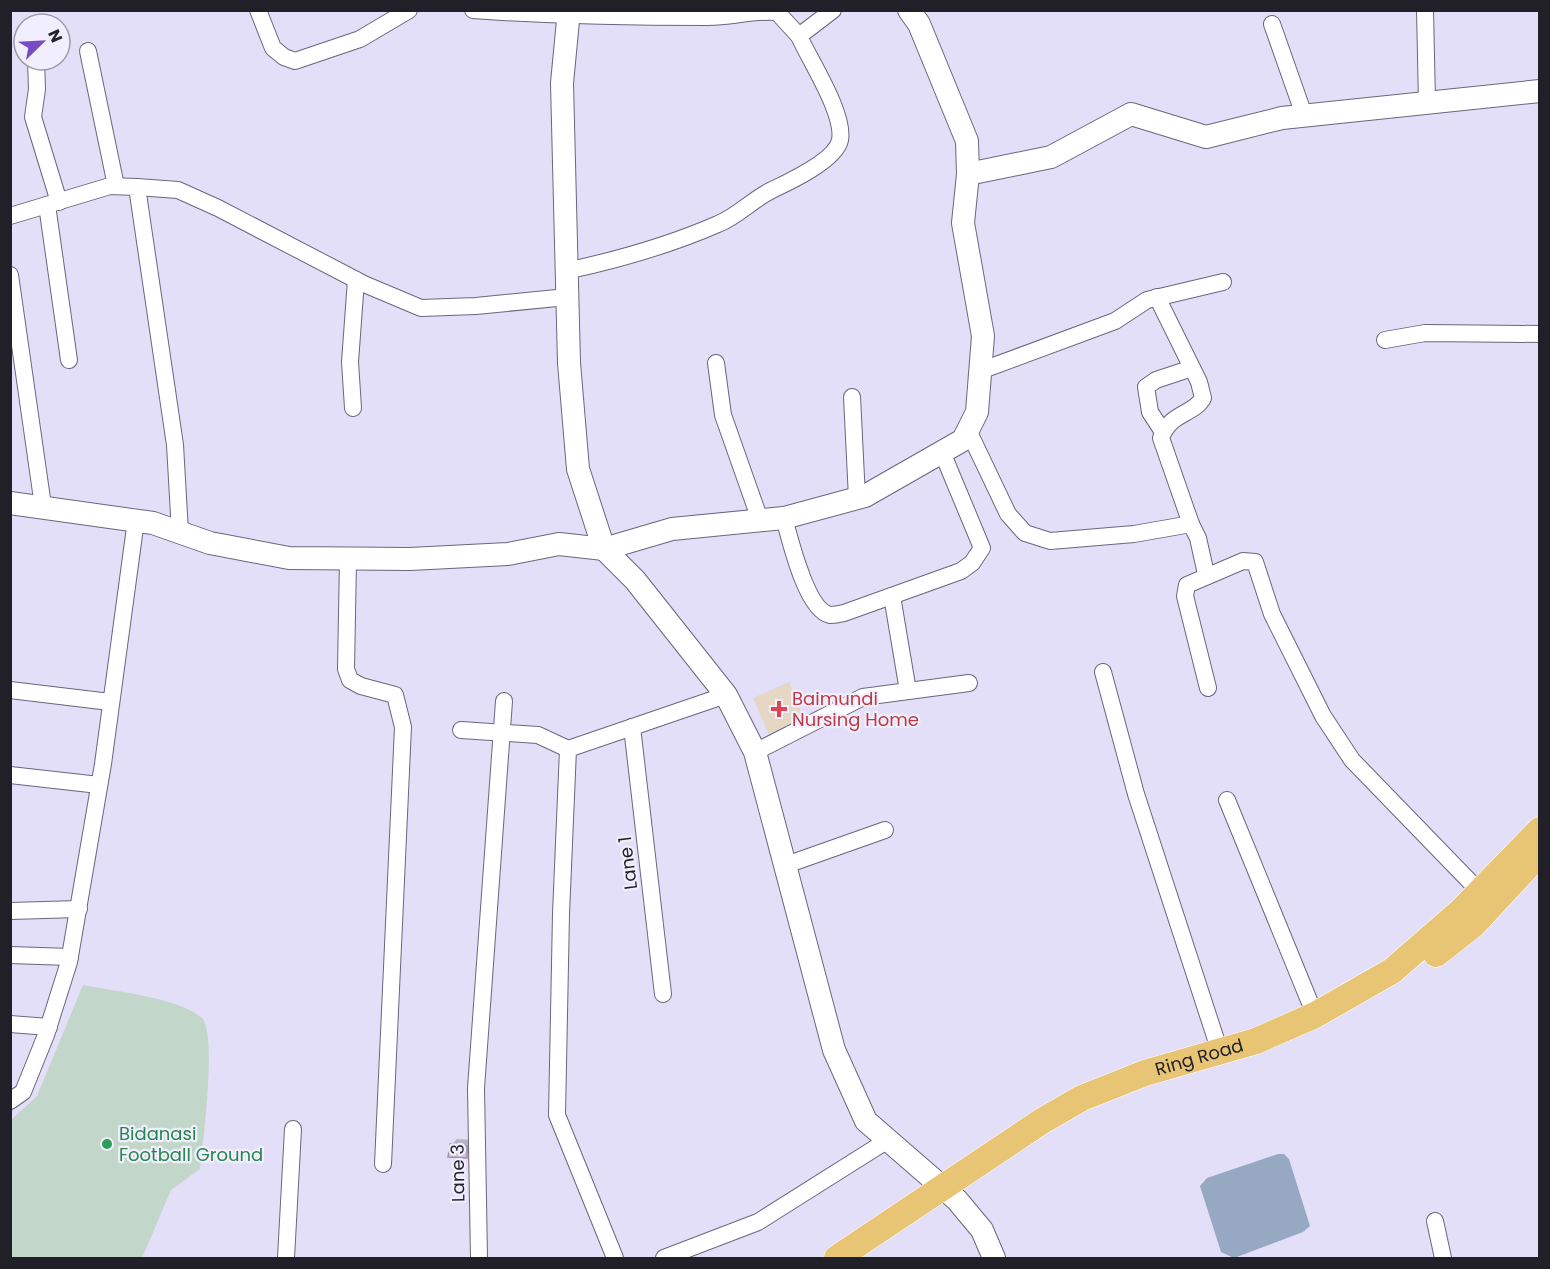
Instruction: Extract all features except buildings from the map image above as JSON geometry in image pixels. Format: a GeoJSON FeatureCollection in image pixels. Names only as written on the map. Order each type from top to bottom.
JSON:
{"type":"FeatureCollection","features":[{"type":"Feature","properties":{"kind":"main road","name":"Ring Road"},"geometry":{"type":"LineString","coordinates":[[951,1194],[1042,1121],[1082,1098],[1145,1072],[1256,1041],[1315,1015],[1392,970],[1479,891],[1539,830]]}},
{"type":"Feature","properties":{"kind":"main road","name":"Ring Road"},"geometry":{"type":"LineString","coordinates":[[837,1258],[951,1194],[1048,1131],[1093,1106],[1266,1050],[1324,1024],[1404,979],[1474,924],[1539,854]]}},
{"type":"Feature","properties":{"kind":"main road"},"geometry":{"type":"LineString","coordinates":[[869,1258],[951,1194]]}},
{"type":"Feature","properties":{"kind":"street"},"geometry":{"type":"LineString","coordinates":[[258,10],[273,48],[284,57],[296,61],[360,39],[409,10]]}},
{"type":"Feature","properties":{"kind":"street"},"geometry":{"type":"LineString","coordinates":[[473,10],[729,17],[755,10],[777,12],[799,36],[840,126],[840,141],[836,149],[802,176],[755,200],[718,224],[612,261],[566,272]]}},
{"type":"Feature","properties":{"kind":"street"},"geometry":{"type":"LineString","coordinates":[[799,36],[833,10]]}},
{"type":"Feature","properties":{"kind":"street"},"geometry":{"type":"LineString","coordinates":[[10,503],[136,520],[210,543],[289,558],[410,559],[508,554],[559,544],[604,549],[672,529],[784,518],[857,498],[942,452],[963,440],[977,412],[983,336],[963,223],[968,174],[967,141],[919,24],[909,10]]}},
{"type":"Feature","properties":{"kind":"street"},"geometry":{"type":"LineString","coordinates":[[1425,10],[1427,103]]}},
{"type":"Feature","properties":{"kind":"street"},"geometry":{"type":"LineString","coordinates":[[568,14],[562,83],[569,363],[578,469],[604,549],[635,580],[726,695],[755,752],[834,1050],[866,1121],[951,1194],[981,1230],[994,1258]]}},
{"type":"Feature","properties":{"kind":"street"},"geometry":{"type":"LineString","coordinates":[[1272,24],[1304,116]]}},
{"type":"Feature","properties":{"kind":"street"},"geometry":{"type":"LineString","coordinates":[[88,51],[116,186]]}},
{"type":"Feature","properties":{"kind":"street"},"geometry":{"type":"LineString","coordinates":[[36,72],[37,89],[33,117],[53,203],[69,360]]}},
{"type":"Feature","properties":{"kind":"street"},"geometry":{"type":"LineString","coordinates":[[968,174],[1051,158],[1131,114],[1206,137],[1282,118],[1539,91]]}},
{"type":"Feature","properties":{"kind":"street"},"geometry":{"type":"LineString","coordinates":[[10,216],[116,186],[178,190],[218,208],[356,280],[421,308],[476,306],[567,297]]}},
{"type":"Feature","properties":{"kind":"street"},"geometry":{"type":"LineString","coordinates":[[137,187],[175,445],[180,532]]}},
{"type":"Feature","properties":{"kind":"street"},"geometry":{"type":"LineString","coordinates":[[10,275],[43,506]]}},
{"type":"Feature","properties":{"kind":"street"},"geometry":{"type":"LineString","coordinates":[[353,408],[350,362],[356,280]]}},
{"type":"Feature","properties":{"kind":"street"},"geometry":{"type":"LineString","coordinates":[[980,371],[1115,321],[1147,300],[1223,282]]}},
{"type":"Feature","properties":{"kind":"street"},"geometry":{"type":"LineString","coordinates":[[1157,297],[1192,368],[1203,398],[1199,404],[1183,411],[1165,426],[1161,438],[1198,538],[1206,574]]}},
{"type":"Feature","properties":{"kind":"street"},"geometry":{"type":"LineString","coordinates":[[1384,340],[1425,333],[1539,334]]}},
{"type":"Feature","properties":{"kind":"street"},"geometry":{"type":"LineString","coordinates":[[716,363],[723,415],[760,520]]}},
{"type":"Feature","properties":{"kind":"street"},"geometry":{"type":"LineString","coordinates":[[1163,432],[1149,412],[1146,387],[1156,380],[1192,368]]}},
{"type":"Feature","properties":{"kind":"street"},"geometry":{"type":"LineString","coordinates":[[852,397],[857,498]]}},
{"type":"Feature","properties":{"kind":"street"},"geometry":{"type":"LineString","coordinates":[[968,430],[1008,514],[1025,533],[1050,541],[1134,534],[1191,524]]}},
{"type":"Feature","properties":{"kind":"street"},"geometry":{"type":"LineString","coordinates":[[784,518],[803,581],[819,609],[829,615],[844,613],[961,571],[972,562],[982,548],[942,452]]}},
{"type":"Feature","properties":{"kind":"street"},"geometry":{"type":"LineString","coordinates":[[10,1101],[23,1092],[49,1027],[70,957],[99,785],[136,520]]}},
{"type":"Feature","properties":{"kind":"street"},"geometry":{"type":"LineString","coordinates":[[348,559],[346,669],[350,680],[361,686],[395,695],[403,727],[383,1164]]}},
{"type":"Feature","properties":{"kind":"street"},"geometry":{"type":"LineString","coordinates":[[1208,687],[1185,596],[1187,585],[1206,574],[1243,561],[1255,562],[1277,624],[1323,716],[1352,760],[1479,891]]}},
{"type":"Feature","properties":{"kind":"street"},"geometry":{"type":"LineString","coordinates":[[892,596],[908,691]]}},
{"type":"Feature","properties":{"kind":"street"},"geometry":{"type":"LineString","coordinates":[[1103,672],[1136,794],[1220,1052]]}},
{"type":"Feature","properties":{"kind":"street"},"geometry":{"type":"LineString","coordinates":[[755,752],[863,697],[969,683]]}},
{"type":"Feature","properties":{"kind":"street"},"geometry":{"type":"LineString","coordinates":[[10,690],[110,702]]}},
{"type":"Feature","properties":{"kind":"street"},"geometry":{"type":"LineString","coordinates":[[461,730],[538,735],[568,749],[726,695]]}},
{"type":"Feature","properties":{"kind":"street","name":"Lane 3"},"geometry":{"type":"LineString","coordinates":[[479,1258],[476,1088],[504,701]]}},
{"type":"Feature","properties":{"kind":"street","name":"Lane 1"},"geometry":{"type":"LineString","coordinates":[[632,727],[663,994]]}},
{"type":"Feature","properties":{"kind":"street"},"geometry":{"type":"LineString","coordinates":[[568,749],[561,914],[557,1115],[615,1258]]}},
{"type":"Feature","properties":{"kind":"street"},"geometry":{"type":"LineString","coordinates":[[10,775],[99,785]]}},
{"type":"Feature","properties":{"kind":"street"},"geometry":{"type":"LineString","coordinates":[[1227,800],[1315,1015]]}},
{"type":"Feature","properties":{"kind":"street"},"geometry":{"type":"LineString","coordinates":[[786,865],[885,830]]}},
{"type":"Feature","properties":{"kind":"street"},"geometry":{"type":"LineString","coordinates":[[10,911],[79,909]]}},
{"type":"Feature","properties":{"kind":"street"},"geometry":{"type":"LineString","coordinates":[[10,955],[70,957]]}},
{"type":"Feature","properties":{"kind":"street"},"geometry":{"type":"LineString","coordinates":[[10,1024],[49,1027]]}},
{"type":"Feature","properties":{"kind":"street"},"geometry":{"type":"LineString","coordinates":[[286,1258],[293,1129]]}},
{"type":"Feature","properties":{"kind":"street"},"geometry":{"type":"LineString","coordinates":[[664,1258],[758,1222],[888,1140]]}},
{"type":"Feature","properties":{"kind":"street"},"geometry":{"type":"LineString","coordinates":[[1435,1221],[1443,1258]]}},
{"type":"Feature","properties":{"kind":"shaded area","name":"Baimundi Nursing Home"},"geometry":{"type":"Polygon","coordinates":[[[789,682],[805,720],[770,737],[753,698],[789,682]]]}},
{"type":"Feature","properties":{"kind":"green space","name":"Bidanasi Football Ground"},"geometry":{"type":"Polygon","coordinates":[[[83,985],[163,1000],[192,1011],[202,1018],[206,1027],[209,1065],[200,1169],[171,1190],[142,1258],[11,1258],[11,1120],[37,1096],[83,985]]]}},
{"type":"Feature","properties":{"kind":"water"},"geometry":{"type":"Polygon","coordinates":[[[1284,1154],[1289,1159],[1310,1226],[1303,1232],[1234,1258],[1221,1252],[1200,1186],[1207,1178],[1284,1154]]]}},
{"type":"Feature","properties":{"kind":"place","name":"Baimundi Nursing Home"},"geometry":{"type":"Point","coordinates":[779,709]}},
{"type":"Feature","properties":{"kind":"place","name":"Bidanasi Football Ground"},"geometry":{"type":"Point","coordinates":[107,1144]}}]}
